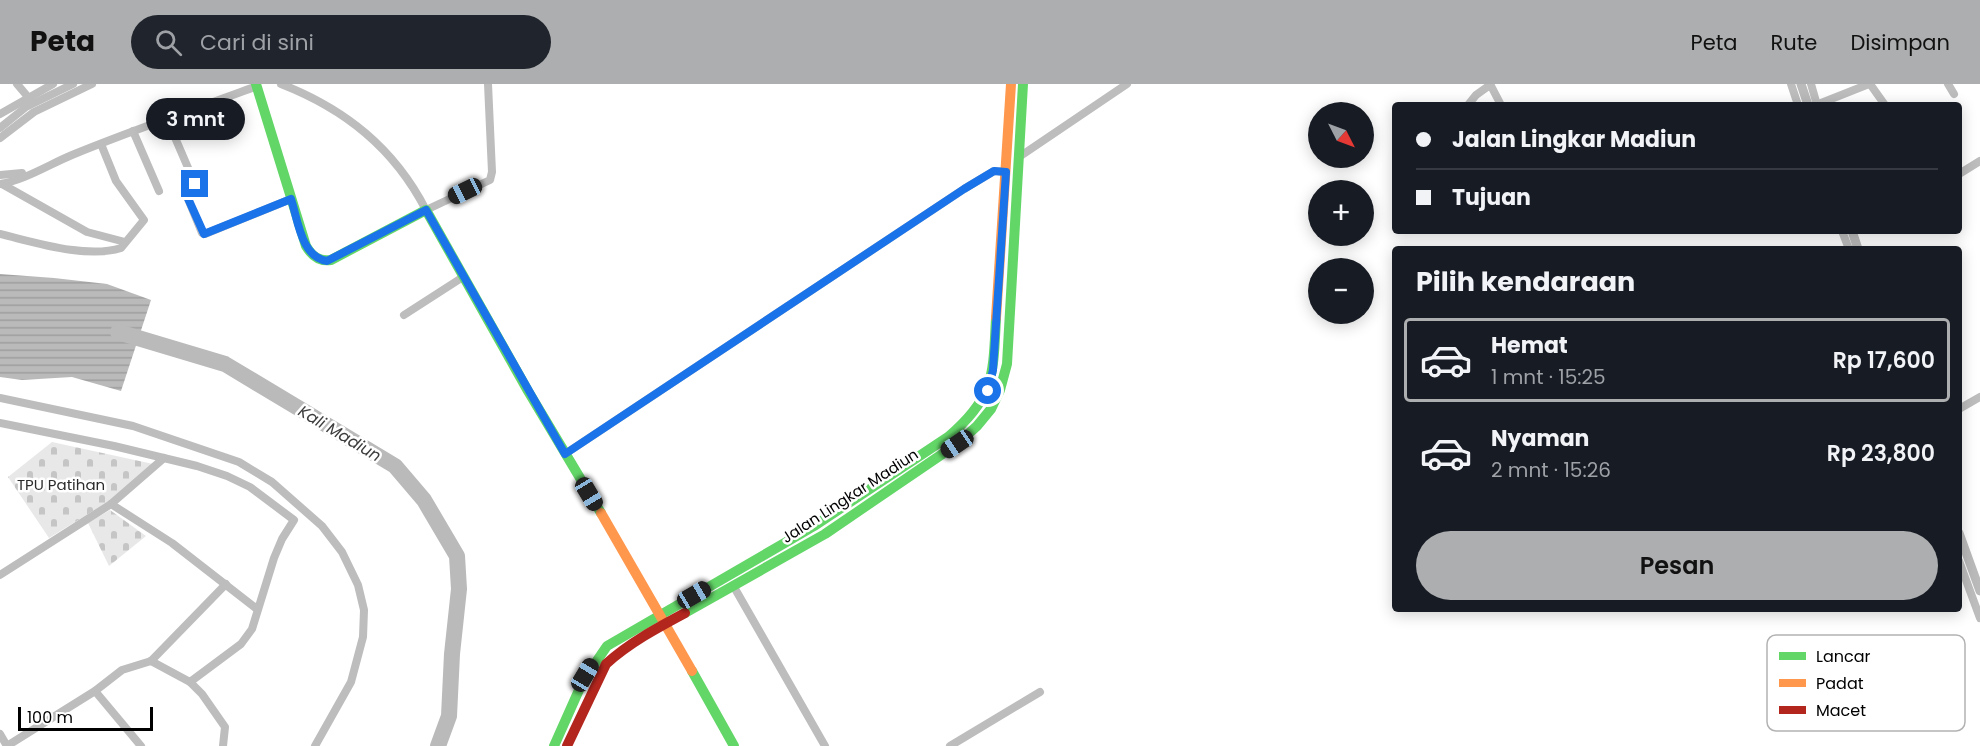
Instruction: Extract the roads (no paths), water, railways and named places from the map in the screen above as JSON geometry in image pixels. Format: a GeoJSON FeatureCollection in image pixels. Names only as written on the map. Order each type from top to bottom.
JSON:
{"type":"FeatureCollection","features":[{"type":"Feature","properties":{"kind":"main road","name":"Jalan Lingkar Madiun"},"geometry":{"type":"LineString","coordinates":[[554,746],[585,675],[607,646],[814,526],[948,437],[979,407],[988,391],[993,370],[1011,84]]}},
{"type":"Feature","properties":{"kind":"main road","name":"Jalan Lingkar Madiun"},"geometry":{"type":"LineString","coordinates":[[567,746],[594,686],[606,664],[617,654],[825,534],[957,444],[989,414],[1000,394],[1007,364],[1023,84]]}},
{"type":"Feature","properties":{"kind":"main road"},"geometry":{"type":"LineString","coordinates":[[256,85],[306,246],[312,255],[327,261],[426,210],[565,454],[661,614],[734,746]]}},
{"type":"Feature","properties":{"kind":"street"},"geometry":{"type":"LineString","coordinates":[[17,84],[28,97]]}},
{"type":"Feature","properties":{"kind":"street"},"geometry":{"type":"LineString","coordinates":[[0,114],[53,84]]}},
{"type":"Feature","properties":{"kind":"street"},"geometry":{"type":"LineString","coordinates":[[0,128],[26,107],[73,84]]}},
{"type":"Feature","properties":{"kind":"street"},"geometry":{"type":"LineString","coordinates":[[0,138],[34,111],[92,84]]}},
{"type":"Feature","properties":{"kind":"street"},"geometry":{"type":"LineString","coordinates":[[281,84],[304,93],[372,138],[397,164],[426,210],[490,180],[492,172],[488,84]]}},
{"type":"Feature","properties":{"kind":"street"},"geometry":{"type":"LineString","coordinates":[[1019,156],[1127,84]]}},
{"type":"Feature","properties":{"kind":"street"},"geometry":{"type":"LineString","coordinates":[[1470,102],[1490,84],[1499,102]]}},
{"type":"Feature","properties":{"kind":"street"},"geometry":{"type":"LineString","coordinates":[[1791,84],[1797,102]]}},
{"type":"Feature","properties":{"kind":"street"},"geometry":{"type":"LineString","coordinates":[[1811,84],[1816,102]]}},
{"type":"Feature","properties":{"kind":"street"},"geometry":{"type":"LineString","coordinates":[[1825,102],[1870,84],[1883,102]]}},
{"type":"Feature","properties":{"kind":"street"},"geometry":{"type":"LineString","coordinates":[[1948,84],[1954,94]]}},
{"type":"Feature","properties":{"kind":"street"},"geometry":{"type":"LineString","coordinates":[[1,184],[256,85]]}},
{"type":"Feature","properties":{"kind":"street"},"geometry":{"type":"LineString","coordinates":[[167,119],[195,184],[195,188],[186,194],[204,234],[291,199]]}},
{"type":"Feature","properties":{"kind":"street"},"geometry":{"type":"LineString","coordinates":[[133,131],[159,191]]}},
{"type":"Feature","properties":{"kind":"street"},"geometry":{"type":"LineString","coordinates":[[0,234],[57,247],[92,251],[119,249],[144,220],[116,181],[100,144]]}},
{"type":"Feature","properties":{"kind":"street"},"geometry":{"type":"LineString","coordinates":[[1962,172],[1980,161]]}},
{"type":"Feature","properties":{"kind":"street"},"geometry":{"type":"LineString","coordinates":[[565,454],[964,189],[994,171],[1006,172]]}},
{"type":"Feature","properties":{"kind":"street"},"geometry":{"type":"LineString","coordinates":[[0,175],[31,172]]}},
{"type":"Feature","properties":{"kind":"street"},"geometry":{"type":"LineString","coordinates":[[1,184],[87,232],[125,242]]}},
{"type":"Feature","properties":{"kind":"street"},"geometry":{"type":"LineString","coordinates":[[404,315],[463,277]]}},
{"type":"Feature","properties":{"kind":"street"},"geometry":{"type":"LineString","coordinates":[[1962,407],[1980,397]]}},
{"type":"Feature","properties":{"kind":"street"},"geometry":{"type":"LineString","coordinates":[[0,398],[133,426],[239,462],[272,482],[321,526],[346,560],[358,585],[364,610],[363,637],[351,682],[315,746]]}},
{"type":"Feature","properties":{"kind":"street"},"geometry":{"type":"LineString","coordinates":[[0,423],[114,446],[228,476],[250,487],[294,520],[282,539],[252,629],[241,644],[190,682]]}},
{"type":"Feature","properties":{"kind":"street"},"geometry":{"type":"LineString","coordinates":[[0,575],[111,504],[164,458]]}},
{"type":"Feature","properties":{"kind":"street"},"geometry":{"type":"LineString","coordinates":[[111,504],[172,543],[257,609]]}},
{"type":"Feature","properties":{"kind":"street"},"geometry":{"type":"LineString","coordinates":[[1962,568],[1977,600],[1980,618]]}},
{"type":"Feature","properties":{"kind":"street"},"geometry":{"type":"LineString","coordinates":[[0,734],[7,746],[95,691],[125,668],[151,662],[226,584]]}},
{"type":"Feature","properties":{"kind":"street"},"geometry":{"type":"LineString","coordinates":[[734,587],[825,746]]}},
{"type":"Feature","properties":{"kind":"street"},"geometry":{"type":"LineString","coordinates":[[151,662],[190,682],[202,694],[225,727],[226,735],[223,746]]}},
{"type":"Feature","properties":{"kind":"street"},"geometry":{"type":"LineString","coordinates":[[95,691],[141,746]]}},
{"type":"Feature","properties":{"kind":"street"},"geometry":{"type":"LineString","coordinates":[[950,746],[1040,692]]}},
{"type":"Feature","properties":{"kind":"waterway"},"geometry":{"type":"LineString","coordinates":[[1801,84],[1807,102]]}},
{"type":"Feature","properties":{"kind":"waterway"},"geometry":{"type":"LineString","coordinates":[[1853,234],[1857,246]]}},
{"type":"Feature","properties":{"kind":"waterway","name":"Kali Madiun"},"geometry":{"type":"LineString","coordinates":[[118,332],[225,364],[395,466],[424,500],[457,556],[459,589],[452,654],[449,716],[438,746]]}},
{"type":"Feature","properties":{"kind":"waterway"},"geometry":{"type":"LineString","coordinates":[[1962,541],[1980,591]]}},
{"type":"Feature","properties":{"kind":"park label","name":"TPU Patihan"},"geometry":{"type":"Point","coordinates":[61,485]}}]}
